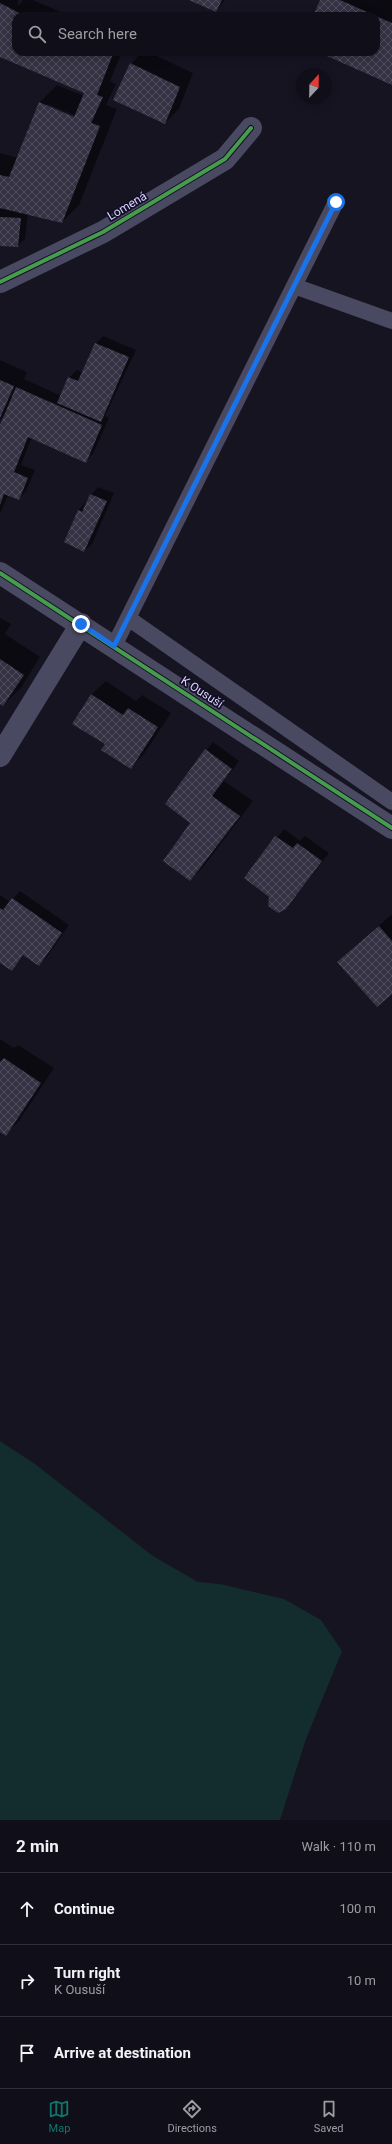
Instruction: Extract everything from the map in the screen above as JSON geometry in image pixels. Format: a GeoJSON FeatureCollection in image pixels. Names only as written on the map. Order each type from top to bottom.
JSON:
{"type":"FeatureCollection","features":[{"type":"Feature","properties":{"kind":"street","name":"Lomená"},"geometry":{"type":"LineString","coordinates":[[0,282],[103,232],[225,159],[251,128]]}},
{"type":"Feature","properties":{"kind":"street","name":"K Ousuší"},"geometry":{"type":"LineString","coordinates":[[0,573],[81,624],[392,828]]}},
{"type":"Feature","properties":{"kind":"street"},"geometry":{"type":"LineString","coordinates":[[0,756],[81,624]]}},
{"type":"Feature","properties":{"kind":"lane"},"geometry":{"type":"LineString","coordinates":[[114,646],[336,202]]}},
{"type":"Feature","properties":{"kind":"lane"},"geometry":{"type":"LineString","coordinates":[[294,286],[392,321]]}},
{"type":"Feature","properties":{"kind":"lane"},"geometry":{"type":"LineString","coordinates":[[128,618],[392,802]]}},
{"type":"Feature","properties":{"kind":"green space"},"geometry":{"type":"Polygon","coordinates":[[[0,1441],[35,1464],[153,1556],[198,1582],[220,1584],[284,1599],[321,1620],[342,1651],[306,1739],[280,1820],[0,1820],[0,1441]]]}},
{"type":"Feature","properties":{"kind":"building"},"geometry":{"type":"Polygon","coordinates":[[[189,0],[222,0],[216,12],[189,0]]]}},
{"type":"Feature","properties":{"kind":"building"},"geometry":{"type":"Polygon","coordinates":[[[320,0],[340,0],[367,12],[315,12],[320,0]]]}},
{"type":"Feature","properties":{"kind":"building"},"geometry":{"type":"Polygon","coordinates":[[[0,3],[17,12],[12,12],[12,56],[112,56],[97,95],[103,97],[91,123],[100,126],[62,223],[0,208],[0,175],[9,177],[39,102],[74,117],[84,93],[0,57],[0,3]]]}},
{"type":"Feature","properties":{"kind":"building"},"geometry":{"type":"Polygon","coordinates":[[[380,18],[392,23],[392,85],[327,56],[380,56],[380,18]]]}},
{"type":"Feature","properties":{"kind":"building"},"geometry":{"type":"Polygon","coordinates":[[[130,63],[180,87],[165,124],[113,100],[130,63]]]}},
{"type":"Feature","properties":{"kind":"building"},"geometry":{"type":"Polygon","coordinates":[[[0,217],[21,218],[18,247],[0,246],[0,217]]]}},
{"type":"Feature","properties":{"kind":"building"},"geometry":{"type":"Polygon","coordinates":[[[95,343],[129,357],[101,422],[57,403],[68,377],[78,381],[95,343]]]}},
{"type":"Feature","properties":{"kind":"building"},"geometry":{"type":"Polygon","coordinates":[[[0,380],[14,386],[0,418],[0,380]]]}},
{"type":"Feature","properties":{"kind":"building"},"geometry":{"type":"Polygon","coordinates":[[[16,387],[102,425],[86,463],[28,437],[14,472],[28,478],[19,500],[4,494],[0,505],[0,425],[16,387]]]}},
{"type":"Feature","properties":{"kind":"building"},"geometry":{"type":"Polygon","coordinates":[[[90,494],[107,501],[84,552],[64,542],[78,510],[82,512],[90,494]]]}},
{"type":"Feature","properties":{"kind":"building"},"geometry":{"type":"Polygon","coordinates":[[[0,659],[24,675],[3,706],[0,704],[0,659]]]}},
{"type":"Feature","properties":{"kind":"building"},"geometry":{"type":"Polygon","coordinates":[[[91,694],[123,715],[128,708],[158,727],[131,769],[101,750],[105,744],[72,724],[91,694]]]}},
{"type":"Feature","properties":{"kind":"building"},"geometry":{"type":"Polygon","coordinates":[[[205,749],[232,769],[212,796],[240,816],[190,881],[163,861],[190,823],[165,804],[205,749]]]}},
{"type":"Feature","properties":{"kind":"building"},"geometry":{"type":"Polygon","coordinates":[[[275,836],[293,848],[297,843],[322,861],[286,909],[278,913],[268,906],[269,897],[244,878],[275,836]]]}},
{"type":"Feature","properties":{"kind":"building"},"geometry":{"type":"Polygon","coordinates":[[[12,898],[62,933],[39,966],[23,955],[12,971],[0,963],[0,908],[3,910],[12,898]]]}},
{"type":"Feature","properties":{"kind":"building"},"geometry":{"type":"Polygon","coordinates":[[[379,926],[392,941],[392,994],[377,1007],[337,962],[379,926]]]}},
{"type":"Feature","properties":{"kind":"building"},"geometry":{"type":"Polygon","coordinates":[[[4,1058],[41,1083],[6,1136],[0,1132],[0,1062],[4,1058]]]}},
{"type":"Feature","properties":{"kind":"cycle path"},"geometry":{"type":"LineString","coordinates":[[0,282],[103,232],[225,159],[251,128]]}},
{"type":"Feature","properties":{"kind":"cycle path"},"geometry":{"type":"LineString","coordinates":[[0,573],[392,828]]}},
{"type":"Feature","properties":{"kind":"route"},"geometry":{"type":"LineString","coordinates":[[81,624],[114,646],[336,202]]}}]}
